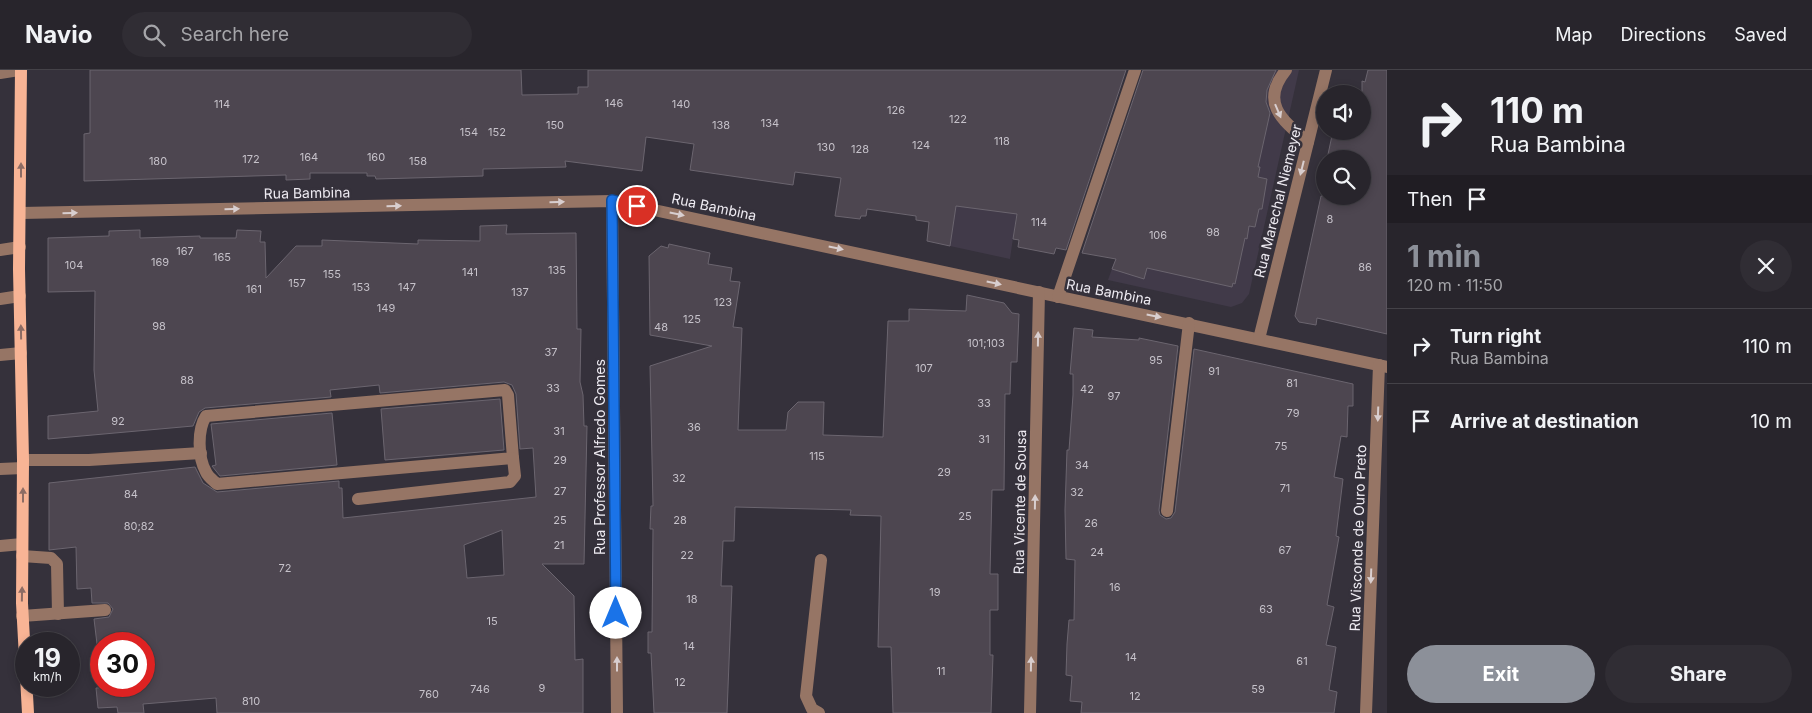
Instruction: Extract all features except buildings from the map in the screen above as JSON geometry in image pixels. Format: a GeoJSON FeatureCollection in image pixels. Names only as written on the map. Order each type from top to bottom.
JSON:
{"type":"FeatureCollection","features":[{"type":"Feature","properties":{"kind":"main road"},"geometry":{"type":"LineString","coordinates":[[20,70],[20,296],[23,464],[22,616],[28,713]]}},
{"type":"Feature","properties":{"kind":"street"},"geometry":{"type":"LineString","coordinates":[[0,73],[20,70]]}},
{"type":"Feature","properties":{"kind":"street"},"geometry":{"type":"LineString","coordinates":[[1058,297],[1135,70]]}},
{"type":"Feature","properties":{"kind":"street"},"geometry":{"type":"LineString","coordinates":[[1286,70],[1275,88],[1276,111],[1282,119],[1308,142]]}},
{"type":"Feature","properties":{"kind":"street","name":"Rua Marechal Niemeyer"},"geometry":{"type":"LineString","coordinates":[[1260,339],[1326,70]]}},
{"type":"Feature","properties":{"kind":"street","name":"Rua Bambina"},"geometry":{"type":"LineString","coordinates":[[21,214],[612,200],[1383,366]]}},
{"type":"Feature","properties":{"kind":"street","name":"Rua Professor Alfredo Gomes"},"geometry":{"type":"LineString","coordinates":[[612,200],[617,713]]}},
{"type":"Feature","properties":{"kind":"street"},"geometry":{"type":"LineString","coordinates":[[0,250],[20,248]]}},
{"type":"Feature","properties":{"kind":"street","name":"Rua Vicente de Sousa"},"geometry":{"type":"LineString","coordinates":[[1030,713],[1039,292]]}},
{"type":"Feature","properties":{"kind":"street"},"geometry":{"type":"LineString","coordinates":[[0,299],[20,296]]}},
{"type":"Feature","properties":{"kind":"street"},"geometry":{"type":"LineString","coordinates":[[1167,511],[1189,323]]}},
{"type":"Feature","properties":{"kind":"street"},"geometry":{"type":"LineString","coordinates":[[0,354],[21,353]]}},
{"type":"Feature","properties":{"kind":"street","name":"Rua Visconde de Ouro Preto"},"geometry":{"type":"LineString","coordinates":[[1366,713],[1383,366]]}},
{"type":"Feature","properties":{"kind":"street"},"geometry":{"type":"LineString","coordinates":[[358,499],[510,482],[515,476],[514,458],[508,395],[505,390],[206,416],[201,424],[201,453],[206,473],[217,484],[514,458]]}},
{"type":"Feature","properties":{"kind":"street"},"geometry":{"type":"LineString","coordinates":[[0,469],[23,464],[201,453]]}},
{"type":"Feature","properties":{"kind":"street"},"geometry":{"type":"LineString","coordinates":[[0,546],[51,558],[57,564],[58,614]]}},
{"type":"Feature","properties":{"kind":"street"},"geometry":{"type":"LineString","coordinates":[[820,713],[812,709],[806,696],[821,560]]}},
{"type":"Feature","properties":{"kind":"street"},"geometry":{"type":"LineString","coordinates":[[22,616],[105,610]]}},
{"type":"Feature","properties":{"kind":"shaded area"},"geometry":{"type":"Polygon","coordinates":[[[1037,70],[1010,259],[950,246],[966,138],[1037,70]]]}},
{"type":"Feature","properties":{"kind":"shaded area"},"geometry":{"type":"Polygon","coordinates":[[[1182,70],[1299,70],[1249,294],[1242,303],[1231,307],[1108,280],[1182,70]]]}},
{"type":"Feature","properties":{"kind":"route"},"geometry":{"type":"LineString","coordinates":[[616,613],[612,200],[637,206]]}}]}
